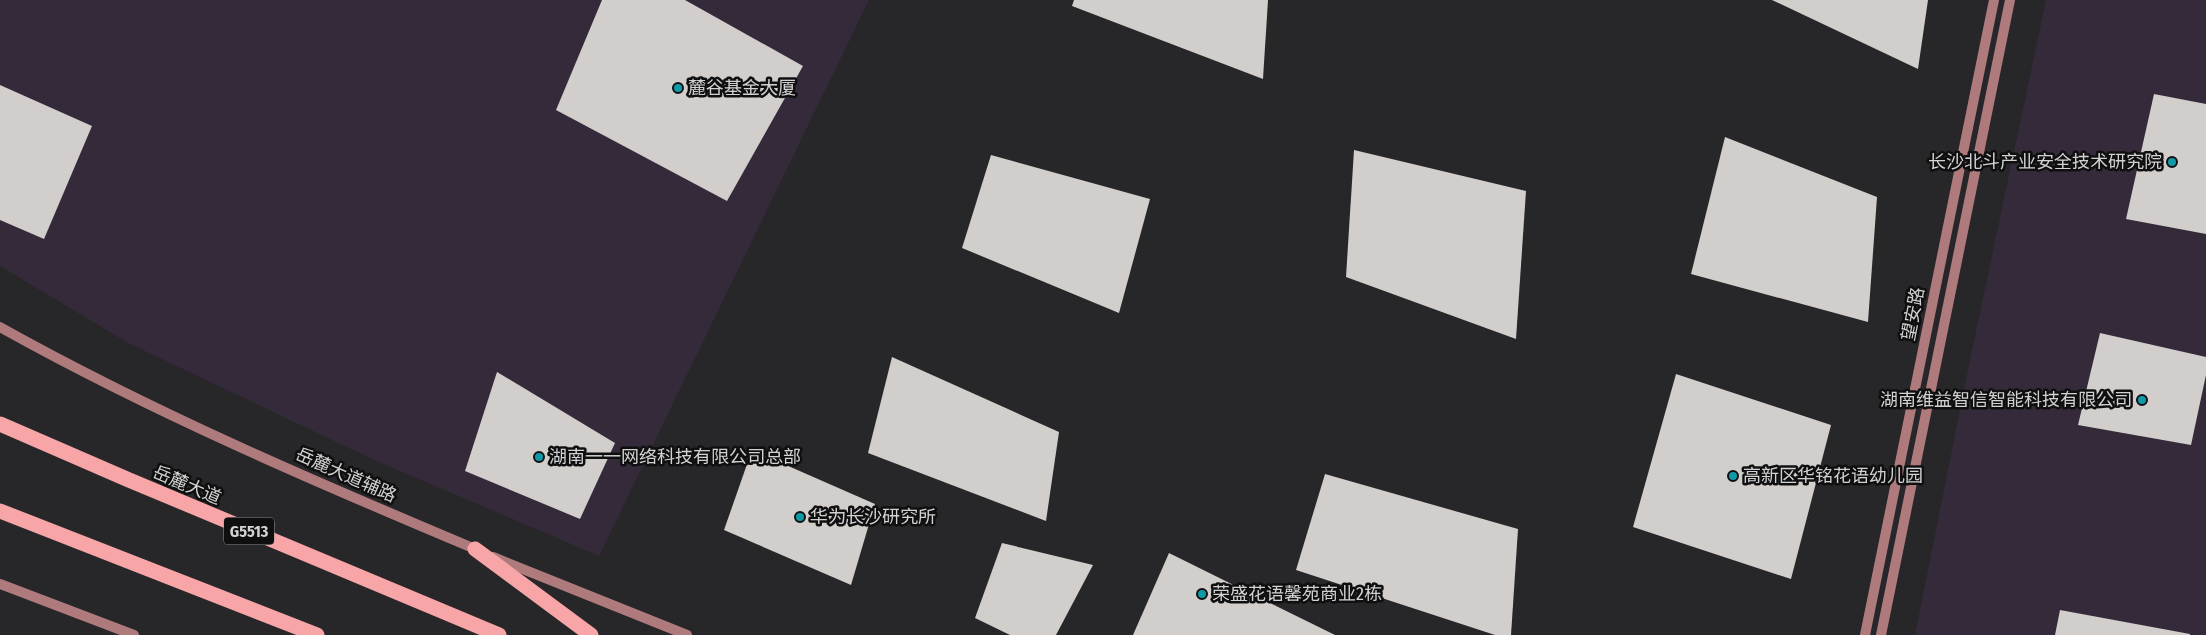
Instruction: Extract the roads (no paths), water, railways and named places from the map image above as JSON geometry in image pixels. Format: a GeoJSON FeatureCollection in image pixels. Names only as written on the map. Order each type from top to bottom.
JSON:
{"type":"FeatureCollection","features":[{"type":"Feature","properties":{"kind":"highway","name":"岳麓大道"},"geometry":{"type":"LineString","coordinates":[[0,424],[499,635]]}},
{"type":"Feature","properties":{"kind":"highway"},"geometry":{"type":"LineString","coordinates":[[0,511],[317,635]]}},
{"type":"Feature","properties":{"kind":"highway"},"geometry":{"type":"LineString","coordinates":[[476,549],[591,635]]}},
{"type":"Feature","properties":{"kind":"street","name":"望安路"},"geometry":{"type":"LineString","coordinates":[[1865,635],[1994,0]]}},
{"type":"Feature","properties":{"kind":"street","name":"望安路"},"geometry":{"type":"LineString","coordinates":[[1881,635],[2010,0]]}},
{"type":"Feature","properties":{"kind":"street","name":"岳麓大道辅路"},"geometry":{"type":"LineString","coordinates":[[0,327],[68,366],[188,423],[476,549],[687,635]]}},
{"type":"Feature","properties":{"kind":"street"},"geometry":{"type":"LineString","coordinates":[[0,584],[134,635]]}},
{"type":"Feature","properties":{"kind":"place","name":"麓谷基金大厦"},"geometry":{"type":"Point","coordinates":[678,88]}},
{"type":"Feature","properties":{"kind":"place","name":"长沙北斗产业安全技术研究院"},"geometry":{"type":"Point","coordinates":[2172,162]}},
{"type":"Feature","properties":{"kind":"place","name":"湖南维益智信智能科技有限公司"},"geometry":{"type":"Point","coordinates":[2142,400]}},
{"type":"Feature","properties":{"kind":"place","name":"湖南一一网络科技有限公司总部"},"geometry":{"type":"Point","coordinates":[539,457]}},
{"type":"Feature","properties":{"kind":"place","name":"高新区华铭花语幼儿园"},"geometry":{"type":"Point","coordinates":[1733,476]}},
{"type":"Feature","properties":{"kind":"place","name":"华为长沙研究所"},"geometry":{"type":"Point","coordinates":[800,517]}},
{"type":"Feature","properties":{"kind":"place","name":"荣盛花语馨苑商业2栋"},"geometry":{"type":"Point","coordinates":[1202,594]}}]}
